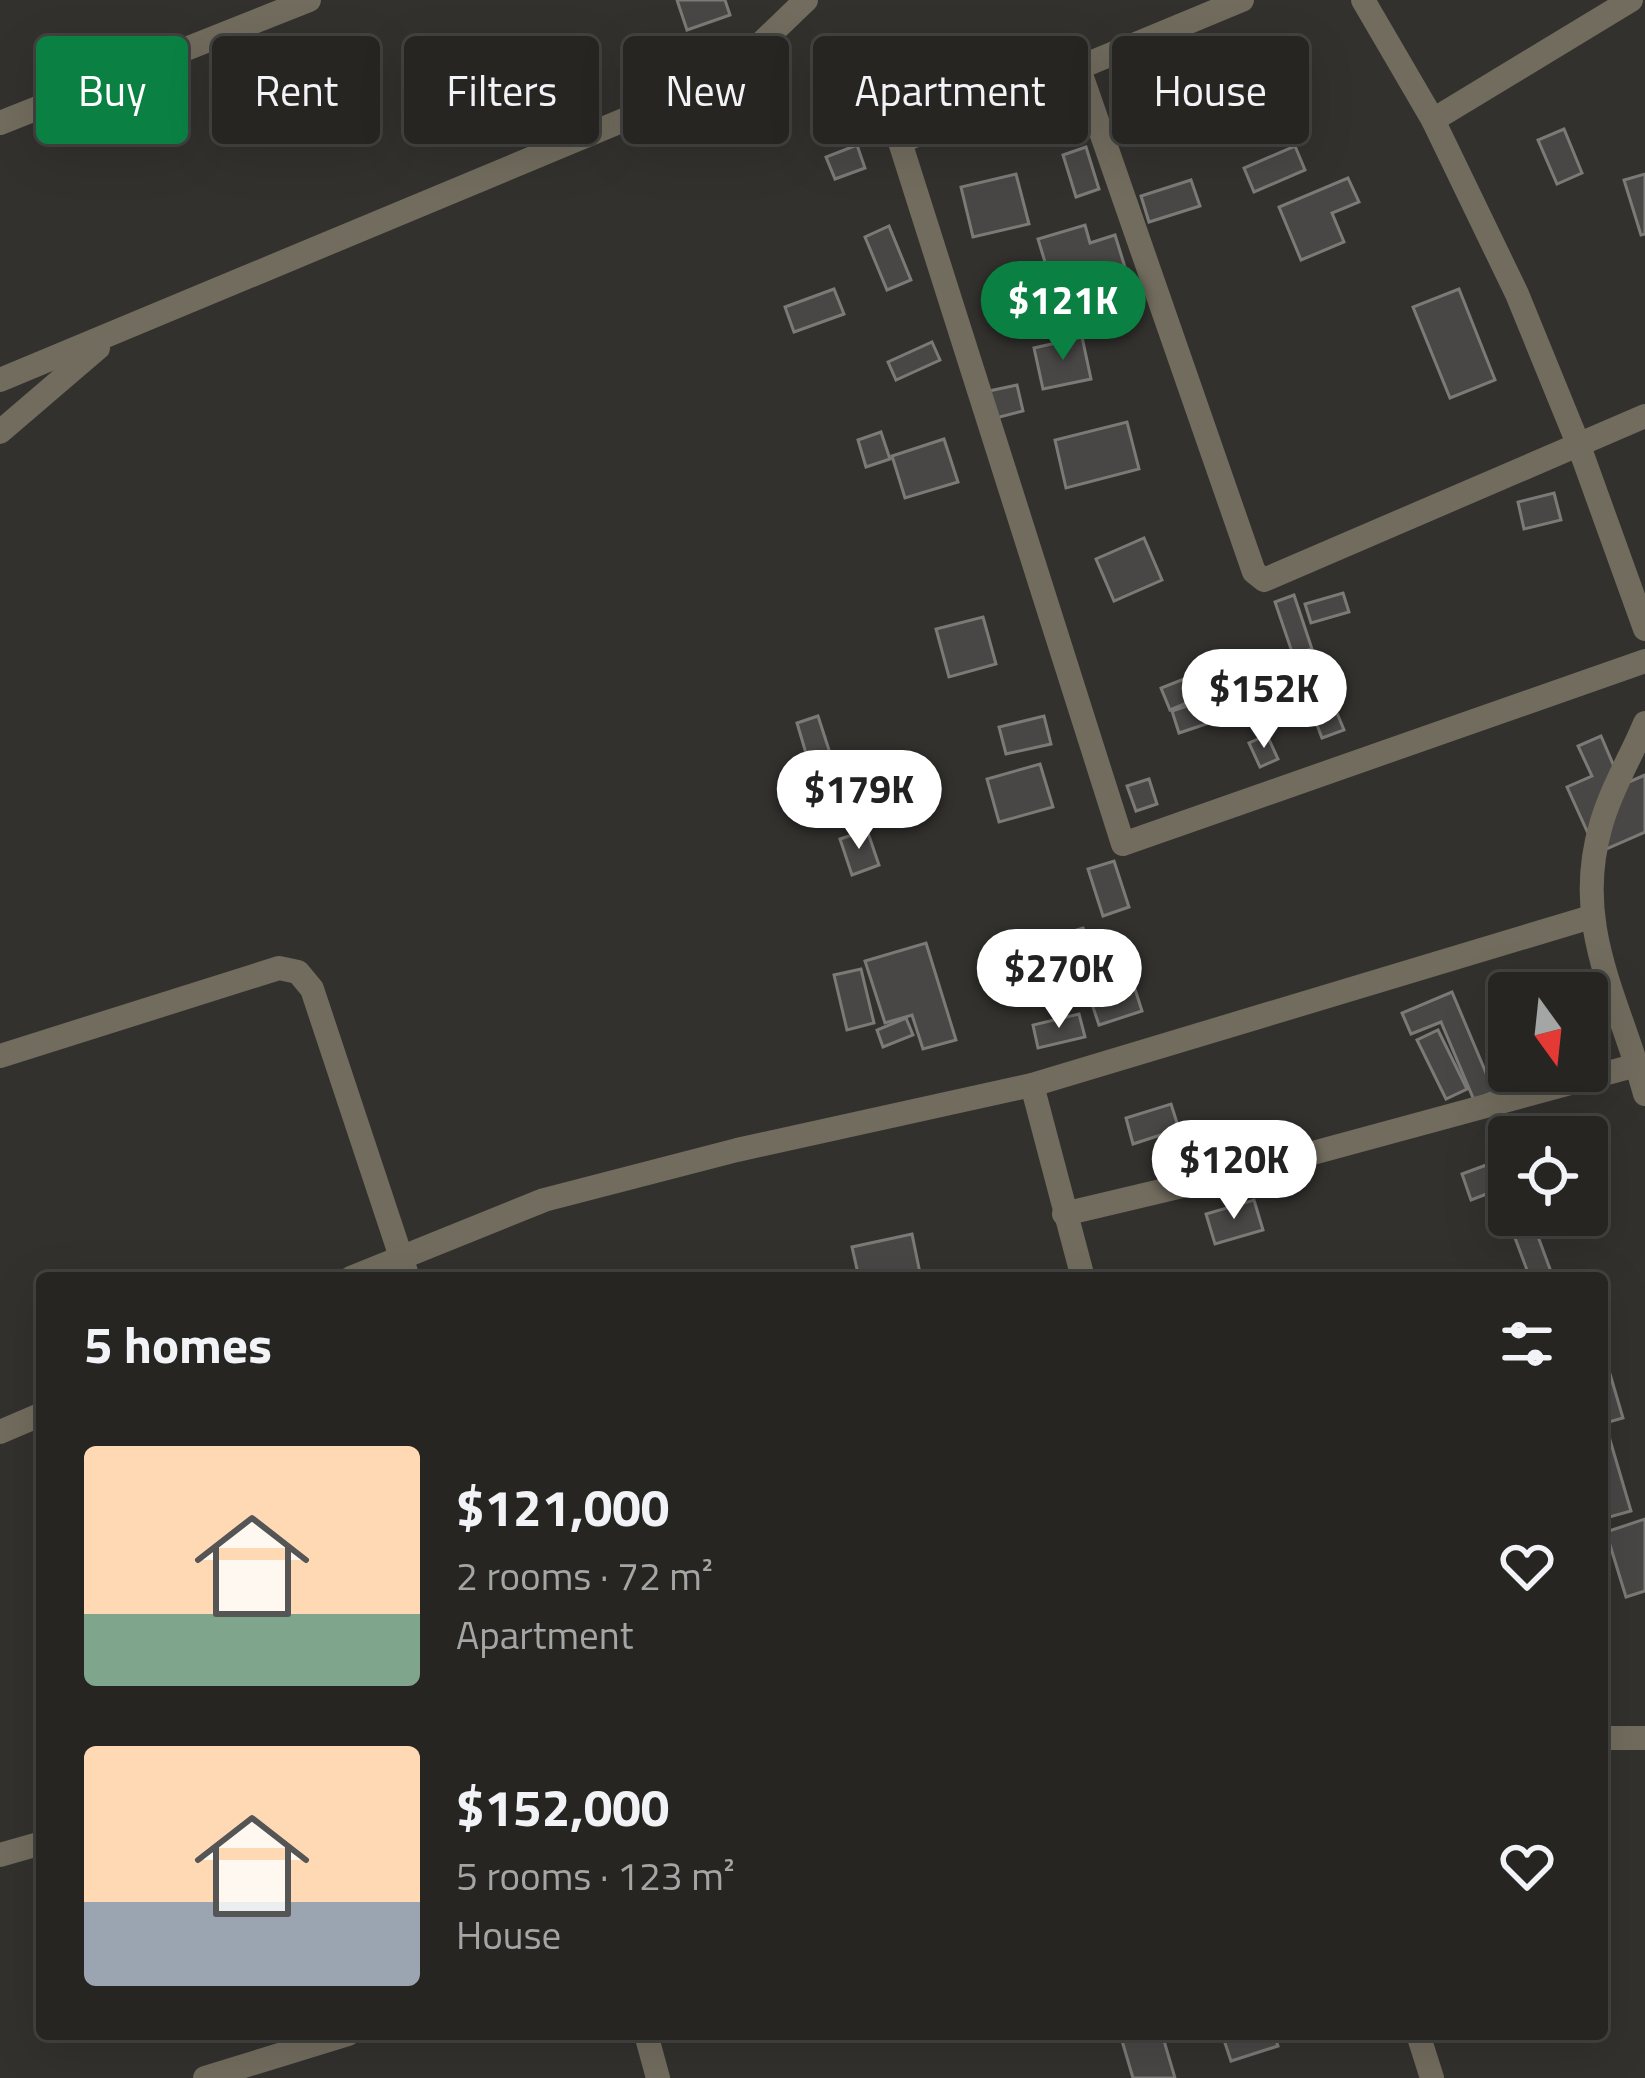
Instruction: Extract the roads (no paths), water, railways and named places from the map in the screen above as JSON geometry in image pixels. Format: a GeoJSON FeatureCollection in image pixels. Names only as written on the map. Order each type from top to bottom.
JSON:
{"type":"FeatureCollection","features":[{"type":"Feature","properties":{"kind":"street"},"geometry":{"type":"LineString","coordinates":[[0,123],[309,0]]}},
{"type":"Feature","properties":{"kind":"street"},"geometry":{"type":"LineString","coordinates":[[0,380],[715,82],[806,0]]}},
{"type":"Feature","properties":{"kind":"street"},"geometry":{"type":"LineString","coordinates":[[1088,62],[1242,0]]}},
{"type":"Feature","properties":{"kind":"street"},"geometry":{"type":"LineString","coordinates":[[1363,0],[1432,119],[1517,293],[1580,446],[1645,629]]}},
{"type":"Feature","properties":{"kind":"street"},"geometry":{"type":"LineString","coordinates":[[1432,119],[1631,0]]}},
{"type":"Feature","properties":{"kind":"street"},"geometry":{"type":"LineString","coordinates":[[1088,95],[1254,572],[1264,580],[1645,416]]}},
{"type":"Feature","properties":{"kind":"street"},"geometry":{"type":"LineString","coordinates":[[901,144],[1123,844],[1645,661]]}},
{"type":"Feature","properties":{"kind":"street"},"geometry":{"type":"LineString","coordinates":[[0,432],[113,334]]}},
{"type":"Feature","properties":{"kind":"street"},"geometry":{"type":"LineString","coordinates":[[1645,723],[1600,827],[1592,867],[1591,917],[1601,964],[1645,1094]]}},
{"type":"Feature","properties":{"kind":"street"},"geometry":{"type":"LineString","coordinates":[[0,1056],[279,968],[298,972],[313,989],[405,1267],[544,1200],[737,1150],[1031,1084],[1591,917]]}},
{"type":"Feature","properties":{"kind":"street"},"geometry":{"type":"LineString","coordinates":[[1619,1020],[1645,1008]]}},
{"type":"Feature","properties":{"kind":"street"},"geometry":{"type":"LineString","coordinates":[[1064,1214],[1272,1164],[1637,1065]]}},
{"type":"Feature","properties":{"kind":"street"},"geometry":{"type":"LineString","coordinates":[[1031,1084],[1081,1272]]}},
{"type":"Feature","properties":{"kind":"street"},"geometry":{"type":"LineString","coordinates":[[0,1432],[36,1417]]}},
{"type":"Feature","properties":{"kind":"street"},"geometry":{"type":"LineString","coordinates":[[1608,1738],[1645,1738]]}},
{"type":"Feature","properties":{"kind":"street"},"geometry":{"type":"LineString","coordinates":[[0,1856],[36,1846]]}},
{"type":"Feature","properties":{"kind":"street"},"geometry":{"type":"LineString","coordinates":[[206,2078],[329,2040]]}},
{"type":"Feature","properties":{"kind":"street"},"geometry":{"type":"LineString","coordinates":[[648,2040],[658,2078]]}},
{"type":"Feature","properties":{"kind":"street"},"geometry":{"type":"LineString","coordinates":[[1420,2040],[1432,2078]]}}]}
